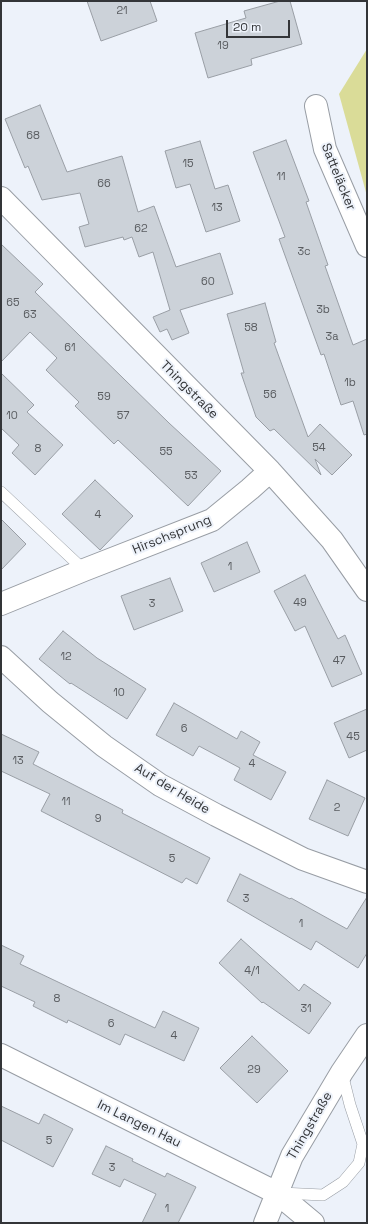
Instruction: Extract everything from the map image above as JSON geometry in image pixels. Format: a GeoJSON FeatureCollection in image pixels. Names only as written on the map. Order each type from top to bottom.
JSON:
{"type":"FeatureCollection","features":[{"type":"Feature","properties":{"kind":"street","name":"Satteläcker"},"geometry":{"type":"LineString","coordinates":[[316,106],[325,149],[367,246]]}},
{"type":"Feature","properties":{"kind":"street","name":"Thingstraße"},"geometry":{"type":"LineString","coordinates":[[1,198],[270,471],[332,540],[367,590]]}},
{"type":"Feature","properties":{"kind":"street","name":"Hirschsprung"},"geometry":{"type":"LineString","coordinates":[[1,604],[212,520],[250,490],[270,471]]}},
{"type":"Feature","properties":{"kind":"street","name":"Auf der Heide"},"geometry":{"type":"LineString","coordinates":[[1,657],[50,702],[98,741],[160,785],[303,859],[367,882]]}},
{"type":"Feature","properties":{"kind":"street","name":"Thingstraße"},"geometry":{"type":"LineString","coordinates":[[265,1223],[292,1156],[342,1072],[367,1035]]}},
{"type":"Feature","properties":{"kind":"street","name":"Im Langen Hau"},"geometry":{"type":"LineString","coordinates":[[1,1055],[277,1193],[313,1223]]}},
{"type":"Feature","properties":{"kind":"lane"},"geometry":{"type":"LineString","coordinates":[[1,492],[84,570]]}},
{"type":"Feature","properties":{"kind":"lane"},"geometry":{"type":"LineString","coordinates":[[277,1193],[323,1195],[343,1182],[359,1163],[364,1144],[350,1105],[342,1072]]}},
{"type":"Feature","properties":{"kind":"green space"},"geometry":{"type":"Polygon","coordinates":[[[367,49],[367,196],[339,94],[367,49]]]}},
{"type":"Feature","properties":{"kind":"building"},"geometry":{"type":"Polygon","coordinates":[[[87,1],[150,1],[157,21],[101,41],[87,1]]]}},
{"type":"Feature","properties":{"kind":"building"},"geometry":{"type":"Polygon","coordinates":[[[280,1],[290,1],[302,44],[251,59],[252,65],[208,78],[195,33],[246,18],[244,11],[280,1]]]}},
{"type":"Feature","properties":{"kind":"building"},"geometry":{"type":"Polygon","coordinates":[[[40,105],[67,172],[122,156],[138,212],[154,206],[176,267],[220,253],[233,294],[180,310],[189,333],[172,340],[167,329],[160,332],[153,317],[170,310],[153,252],[139,257],[132,237],[124,240],[123,237],[85,247],[79,227],[89,224],[80,193],[42,200],[28,166],[25,168],[5,119],[40,105]]]}},
{"type":"Feature","properties":{"kind":"building"},"geometry":{"type":"Polygon","coordinates":[[[286,140],[309,201],[306,202],[328,265],[325,266],[353,345],[367,339],[367,434],[364,435],[353,401],[341,405],[324,354],[321,355],[279,239],[285,237],[253,152],[286,140]]]}},
{"type":"Feature","properties":{"kind":"building"},"geometry":{"type":"Polygon","coordinates":[[[200,141],[215,189],[228,185],[240,221],[206,232],[190,184],[176,188],[165,151],[200,141]]]}},
{"type":"Feature","properties":{"kind":"building"},"geometry":{"type":"Polygon","coordinates":[[[1,244],[43,284],[35,292],[169,423],[221,471],[188,506],[118,440],[114,444],[75,406],[79,402],[46,370],[57,358],[30,332],[1,362],[1,244]]]}},
{"type":"Feature","properties":{"kind":"building"},"geometry":{"type":"Polygon","coordinates":[[[265,303],[276,342],[274,343],[308,437],[320,424],[352,455],[332,475],[315,459],[321,475],[274,429],[270,431],[256,417],[241,373],[244,373],[227,314],[265,303]]]}},
{"type":"Feature","properties":{"kind":"building"},"geometry":{"type":"Polygon","coordinates":[[[1,373],[34,405],[27,412],[63,445],[35,475],[12,453],[19,445],[1,428],[1,373]]]}},
{"type":"Feature","properties":{"kind":"building"},"geometry":{"type":"Polygon","coordinates":[[[95,480],[133,516],[100,550],[62,514],[95,480]]]}},
{"type":"Feature","properties":{"kind":"building"},"geometry":{"type":"Polygon","coordinates":[[[1,519],[26,544],[1,570],[1,519]]]}},
{"type":"Feature","properties":{"kind":"building"},"geometry":{"type":"Polygon","coordinates":[[[247,542],[260,572],[214,592],[201,563],[247,542]]]}},
{"type":"Feature","properties":{"kind":"building"},"geometry":{"type":"Polygon","coordinates":[[[305,575],[338,639],[345,635],[362,674],[332,687],[305,626],[295,631],[274,591],[305,575]]]}},
{"type":"Feature","properties":{"kind":"building"},"geometry":{"type":"Polygon","coordinates":[[[170,578],[183,611],[134,630],[121,596],[170,578]]]}},
{"type":"Feature","properties":{"kind":"building"},"geometry":{"type":"Polygon","coordinates":[[[63,631],[97,658],[146,689],[127,719],[71,683],[70,684],[39,659],[63,631]]]}},
{"type":"Feature","properties":{"kind":"building"},"geometry":{"type":"Polygon","coordinates":[[[174,703],[237,739],[241,731],[260,742],[253,755],[286,772],[271,800],[234,780],[240,768],[199,746],[193,756],[156,735],[174,703]]]}},
{"type":"Feature","properties":{"kind":"building"},"geometry":{"type":"Polygon","coordinates":[[[367,709],[367,750],[349,758],[334,723],[367,709]]]}},
{"type":"Feature","properties":{"kind":"building"},"geometry":{"type":"Polygon","coordinates":[[[1,734],[39,752],[33,764],[123,810],[122,813],[210,858],[197,884],[186,878],[182,883],[41,811],[50,794],[1,771],[1,734]]]}},
{"type":"Feature","properties":{"kind":"building"},"geometry":{"type":"Polygon","coordinates":[[[327,780],[365,798],[348,836],[309,819],[327,780]]]}},
{"type":"Feature","properties":{"kind":"building"},"geometry":{"type":"Polygon","coordinates":[[[240,874],[290,899],[291,898],[347,929],[367,897],[367,953],[358,968],[316,941],[311,950],[227,901],[240,874]]]}},
{"type":"Feature","properties":{"kind":"building"},"geometry":{"type":"Polygon","coordinates":[[[241,939],[299,991],[304,984],[331,1003],[309,1034],[263,1002],[262,1003],[219,963],[241,939]]]}},
{"type":"Feature","properties":{"kind":"building"},"geometry":{"type":"Polygon","coordinates":[[[1,945],[24,956],[20,964],[155,1028],[163,1011],[199,1028],[184,1061],[125,1034],[120,1045],[68,1020],[67,1023],[33,1006],[35,1002],[1,986],[1,945]]]}},
{"type":"Feature","properties":{"kind":"building"},"geometry":{"type":"Polygon","coordinates":[[[252,1036],[288,1071],[257,1103],[220,1068],[252,1036]]]}},
{"type":"Feature","properties":{"kind":"building"},"geometry":{"type":"Polygon","coordinates":[[[1,1106],[39,1124],[44,1114],[73,1129],[53,1167],[1,1140],[1,1106]]]}},
{"type":"Feature","properties":{"kind":"building"},"geometry":{"type":"Polygon","coordinates":[[[106,1146],[165,1177],[167,1173],[196,1187],[178,1223],[142,1223],[156,1194],[124,1179],[120,1187],[92,1174],[106,1146]]]}}]}
